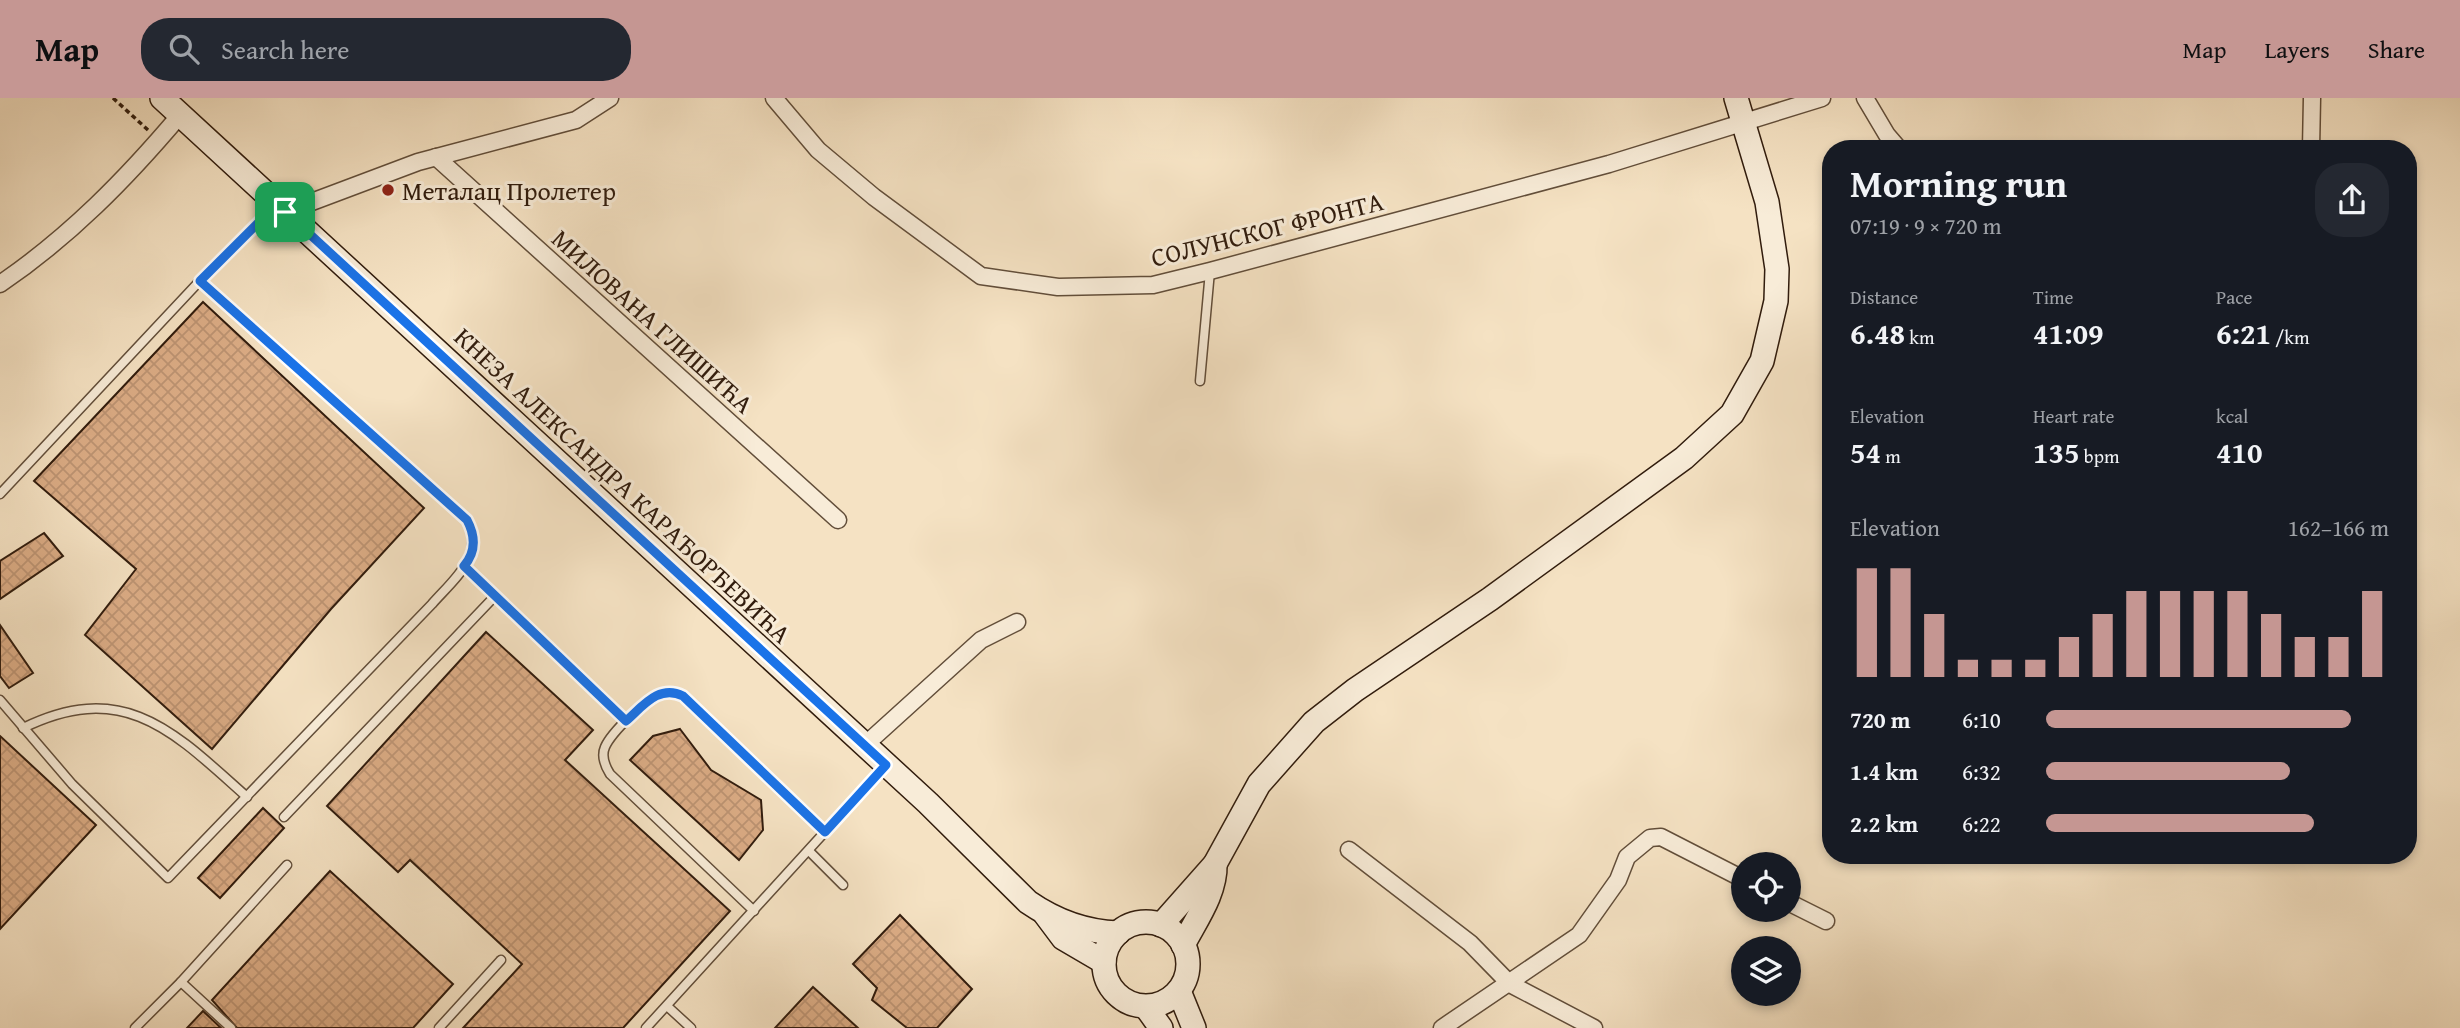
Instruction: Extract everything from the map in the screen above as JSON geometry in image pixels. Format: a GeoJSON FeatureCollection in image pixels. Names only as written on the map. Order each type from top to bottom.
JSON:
{"type":"FeatureCollection","features":[{"type":"Feature","properties":{"kind":"main road","name":"КНЕЗА АЛЕКСАНДРА КАРАЂОРЂЕВИЋА"},"geometry":{"type":"LineString","coordinates":[[162,98],[865,745],[1028,902],[1045,914],[1090,931],[1118,933]]}},
{"type":"Feature","properties":{"kind":"main road"},"geometry":{"type":"LineString","coordinates":[[1161,925],[1215,864],[1259,784],[1296,740],[1331,708],[1490,598],[1684,458],[1732,414],[1762,361],[1776,301],[1774,237],[1736,98]]}},
{"type":"Feature","properties":{"kind":"main road"},"geometry":{"type":"LineString","coordinates":[[1183,945],[1209,896],[1216,875],[1215,864]]}},
{"type":"Feature","properties":{"kind":"main road","name":"КНЕЗА АЛЕКСАНДРА КАРАЂОРЂЕВИЋА"},"geometry":{"type":"LineString","coordinates":[[1045,914],[1063,938],[1104,962]]}},
{"type":"Feature","properties":{"kind":"main road"},"geometry":{"type":"LineString","coordinates":[[1138,923],[1161,925],[1170,929],[1183,945],[1188,968],[1179,991],[1159,1005],[1132,1005],[1112,989],[1104,962],[1111,941],[1118,933],[1138,923]]}},
{"type":"Feature","properties":{"kind":"main road"},"geometry":{"type":"LineString","coordinates":[[1179,991],[1194,1028]]}},
{"type":"Feature","properties":{"kind":"main road"},"geometry":{"type":"LineString","coordinates":[[1146,1007],[1161,1028]]}},
{"type":"Feature","properties":{"kind":"street"},"geometry":{"type":"LineString","coordinates":[[281,208],[436,158],[576,120],[610,98]]}},
{"type":"Feature","properties":{"kind":"street","name":"СОЛУНСКОГ ФРОНТА"},"geometry":{"type":"LineString","coordinates":[[774,98],[818,150],[874,197],[981,276],[1058,288],[1153,285],[1210,271],[1609,164],[1822,98]]}},
{"type":"Feature","properties":{"kind":"street"},"geometry":{"type":"LineString","coordinates":[[1865,98],[1893,140]]}},
{"type":"Feature","properties":{"kind":"street"},"geometry":{"type":"LineString","coordinates":[[2311,140],[2312,98]]}},
{"type":"Feature","properties":{"kind":"street"},"geometry":{"type":"LineString","coordinates":[[0,284],[47,252],[129,175],[180,114]]}},
{"type":"Feature","properties":{"kind":"street","name":"МИЛОВАНА ГЛИШИЋА"},"geometry":{"type":"LineString","coordinates":[[436,158],[838,520]]}},
{"type":"Feature","properties":{"kind":"street"},"geometry":{"type":"LineString","coordinates":[[865,745],[981,640],[1017,622]]}},
{"type":"Feature","properties":{"kind":"street"},"geometry":{"type":"LineString","coordinates":[[1442,1028],[1579,935],[1618,880],[1628,857],[1650,838],[1661,837],[1731,873]]}},
{"type":"Feature","properties":{"kind":"street"},"geometry":{"type":"LineString","coordinates":[[1349,850],[1470,943],[1510,984],[1594,1028]]}},
{"type":"Feature","properties":{"kind":"street"},"geometry":{"type":"LineString","coordinates":[[1801,908],[1826,921]]}},
{"type":"Feature","properties":{"kind":"lane"},"geometry":{"type":"LineString","coordinates":[[0,494],[200,281],[281,208]]}},
{"type":"Feature","properties":{"kind":"lane"},"geometry":{"type":"LineString","coordinates":[[1200,381],[1210,271]]}},
{"type":"Feature","properties":{"kind":"lane"},"geometry":{"type":"LineString","coordinates":[[0,700],[96,809],[169,878],[432,604],[471,557],[474,544],[467,520],[200,281]]}},
{"type":"Feature","properties":{"kind":"lane"},"geometry":{"type":"LineString","coordinates":[[464,566],[626,721]]}},
{"type":"Feature","properties":{"kind":"lane"},"geometry":{"type":"LineString","coordinates":[[284,817],[495,596]]}},
{"type":"Feature","properties":{"kind":"lane"},"geometry":{"type":"LineString","coordinates":[[754,911],[610,774],[603,758],[605,746],[626,721],[661,693],[683,696],[825,832]]}},
{"type":"Feature","properties":{"kind":"lane"},"geometry":{"type":"LineString","coordinates":[[23,728],[65,713],[101,711],[134,715],[173,732],[247,797]]}},
{"type":"Feature","properties":{"kind":"lane"},"geometry":{"type":"LineString","coordinates":[[646,1028],[886,765]]}},
{"type":"Feature","properties":{"kind":"lane"},"geometry":{"type":"LineString","coordinates":[[809,851],[844,885]]}},
{"type":"Feature","properties":{"kind":"lane"},"geometry":{"type":"LineString","coordinates":[[135,1028],[181,982],[287,864]]}},
{"type":"Feature","properties":{"kind":"lane"},"geometry":{"type":"LineString","coordinates":[[439,1028],[501,960]]}},
{"type":"Feature","properties":{"kind":"lane"},"geometry":{"type":"LineString","coordinates":[[181,982],[231,1028]]}},
{"type":"Feature","properties":{"kind":"lane"},"geometry":{"type":"LineString","coordinates":[[667,1006],[691,1028]]}},
{"type":"Feature","properties":{"kind":"path"},"geometry":{"type":"LineString","coordinates":[[114,98],[159,140]]}},
{"type":"Feature","properties":{"kind":"building"},"geometry":{"type":"Polygon","coordinates":[[[203,302],[424,508],[331,609],[212,749],[85,635],[136,569],[34,481],[203,302]]]}},
{"type":"Feature","properties":{"kind":"building"},"geometry":{"type":"Polygon","coordinates":[[[44,533],[63,556],[0,599],[0,561],[44,533]]]}},
{"type":"Feature","properties":{"kind":"building"},"geometry":{"type":"Polygon","coordinates":[[[0,625],[33,673],[9,688],[0,676],[0,625]]]}},
{"type":"Feature","properties":{"kind":"building"},"geometry":{"type":"Polygon","coordinates":[[[486,632],[593,730],[565,760],[730,911],[623,1028],[463,1028],[522,964],[410,860],[398,872],[327,806],[486,632]]]}},
{"type":"Feature","properties":{"kind":"building"},"geometry":{"type":"Polygon","coordinates":[[[680,729],[711,770],[761,800],[763,830],[739,860],[630,760],[653,736],[680,729]]]}},
{"type":"Feature","properties":{"kind":"building"},"geometry":{"type":"Polygon","coordinates":[[[0,736],[96,825],[0,929],[0,736]]]}},
{"type":"Feature","properties":{"kind":"building"},"geometry":{"type":"Polygon","coordinates":[[[263,808],[284,828],[220,898],[198,878],[263,808]]]}},
{"type":"Feature","properties":{"kind":"building"},"geometry":{"type":"Polygon","coordinates":[[[330,871],[453,984],[413,1028],[237,1028],[212,1000],[330,871]]]}},
{"type":"Feature","properties":{"kind":"building"},"geometry":{"type":"Polygon","coordinates":[[[900,915],[972,989],[937,1028],[907,1028],[872,1000],[877,988],[853,964],[900,915]]]}},
{"type":"Feature","properties":{"kind":"building"},"geometry":{"type":"Polygon","coordinates":[[[813,987],[858,1028],[775,1028],[813,987]]]}},
{"type":"Feature","properties":{"kind":"building"},"geometry":{"type":"Polygon","coordinates":[[[203,1011],[221,1028],[187,1028],[203,1011]]]}},
{"type":"Feature","properties":{"kind":"place","name":"Металац Пролетер"},"geometry":{"type":"Point","coordinates":[388,190]}},
{"type":"Feature","properties":{"kind":"route"},"geometry":{"type":"LineString","coordinates":[[277,204],[285,212],[886,765],[825,832],[683,696],[669,692],[653,696],[626,721],[464,566],[471,557],[474,544],[467,520],[200,281],[277,204]]}}]}
